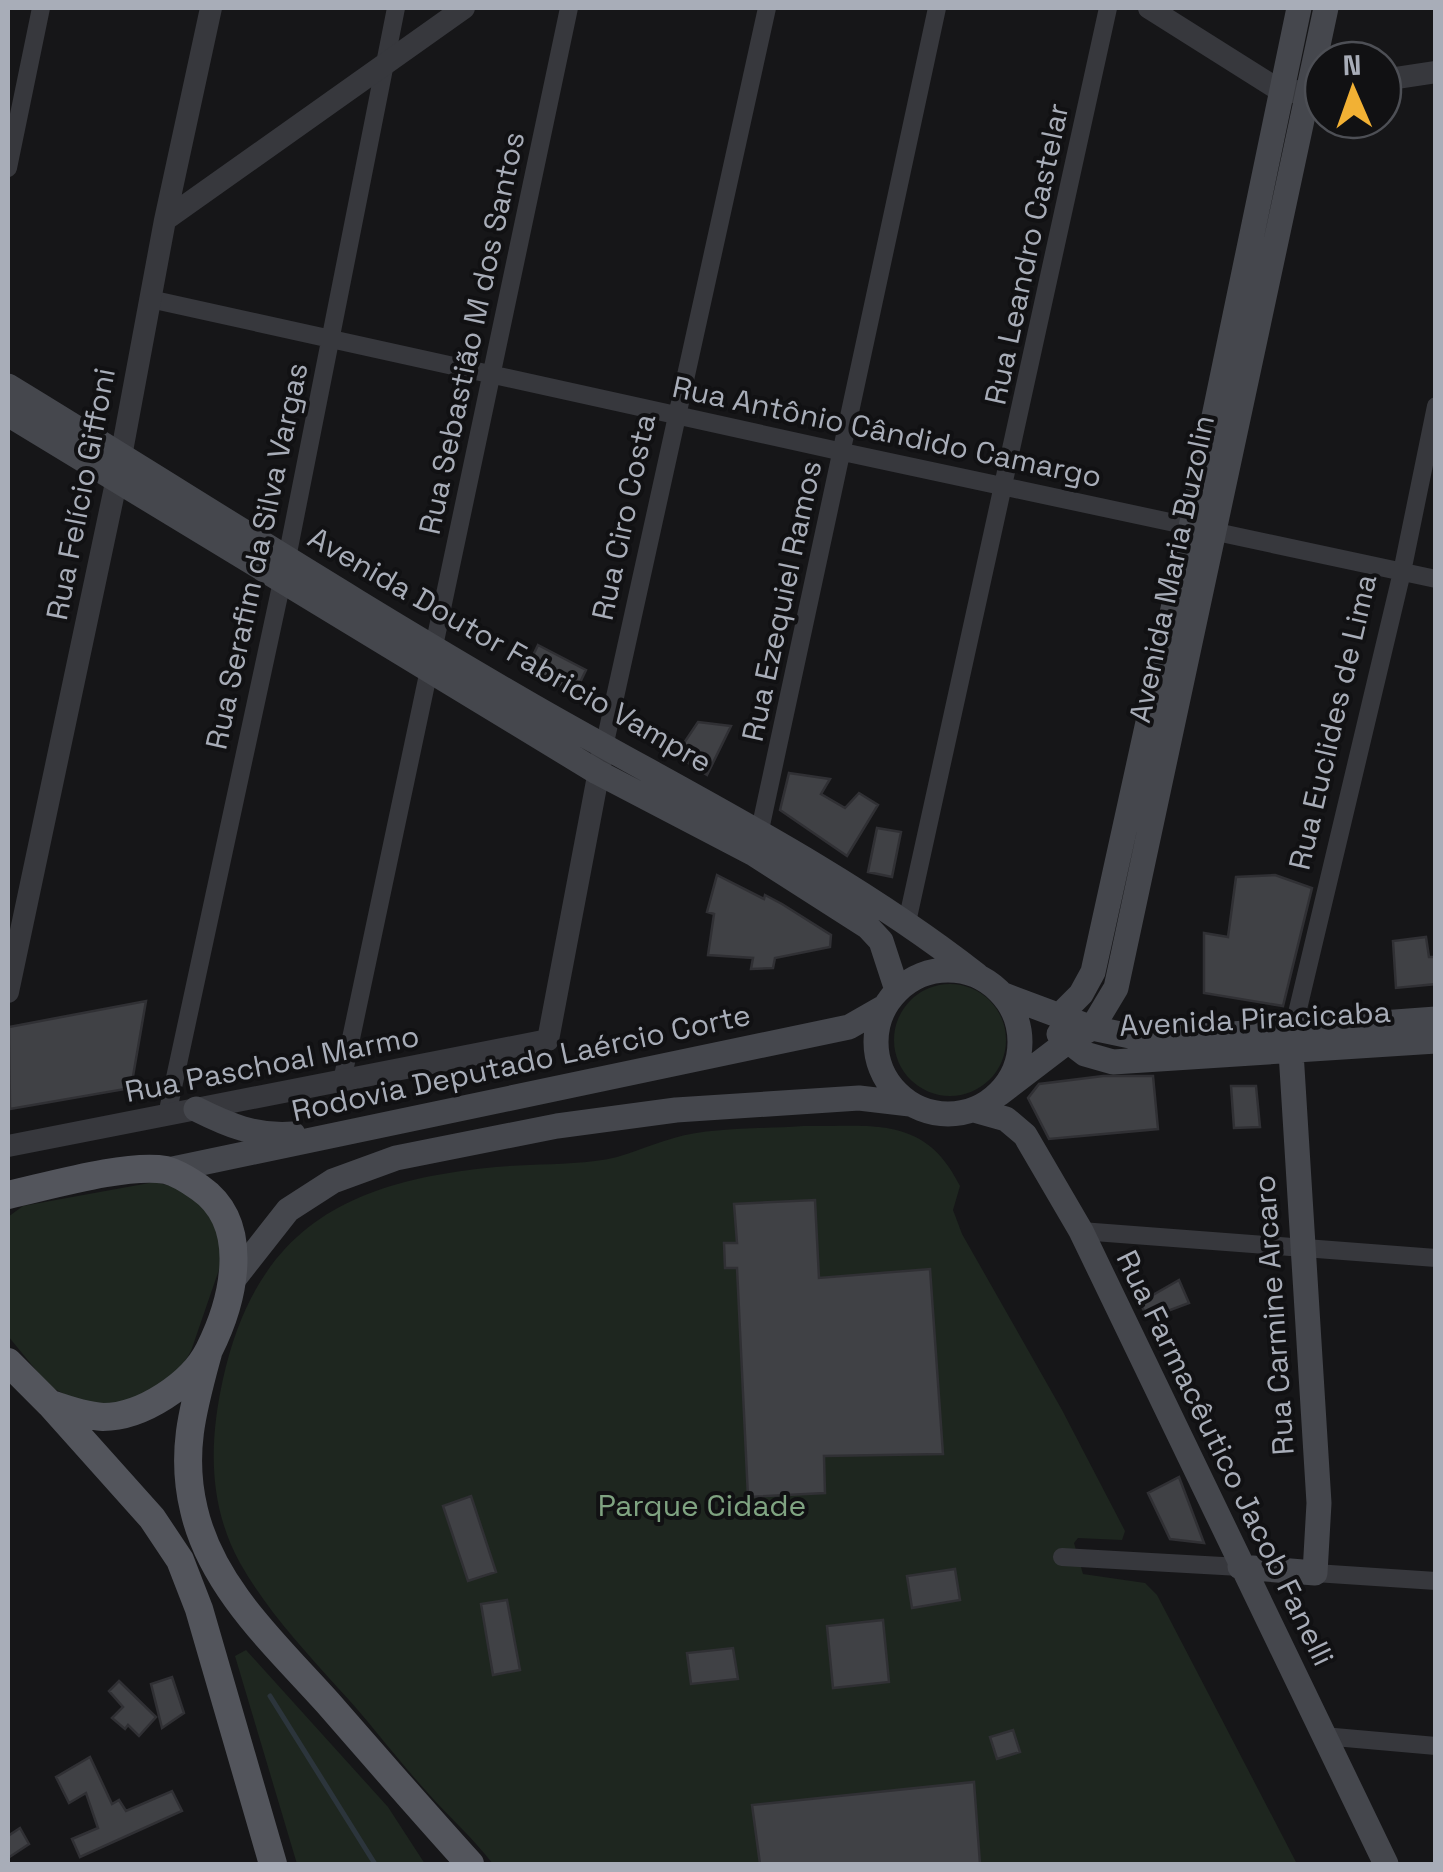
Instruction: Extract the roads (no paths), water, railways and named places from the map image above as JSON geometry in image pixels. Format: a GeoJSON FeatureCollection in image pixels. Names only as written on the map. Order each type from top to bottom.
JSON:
{"type":"FeatureCollection","features":[{"type":"Feature","properties":{"kind":"main road","name":"Avenida Maria Buzolin"},"geometry":{"type":"LineString","coordinates":[[1092,1028],[1116,988],[1299,8]]}},
{"type":"Feature","properties":{"kind":"main road","name":"Avenida Maria Buzolin"},"geometry":{"type":"LineString","coordinates":[[1322,40],[1326,8]]}},
{"type":"Feature","properties":{"kind":"main road","name":"Avenida Maria Buzolin"},"geometry":{"type":"LineString","coordinates":[[1048,1012],[1081,994],[1093,972],[1304,140]]}},
{"type":"Feature","properties":{"kind":"main road","name":"Avenida Doutor Fabricio Vampre"},"geometry":{"type":"LineString","coordinates":[[8,386],[119,466],[431,660],[601,759],[907,922],[978,975]]}},
{"type":"Feature","properties":{"kind":"main road","name":"Avenida Doutor Fabricio Vampre"},"geometry":{"type":"LineString","coordinates":[[8,414],[119,466]]}},
{"type":"Feature","properties":{"kind":"main road","name":"Avenida Doutor Fabricio Vampre"},"geometry":{"type":"LineString","coordinates":[[757,843],[881,941],[890,998]]}},
{"type":"Feature","properties":{"kind":"main road"},"geometry":{"type":"LineString","coordinates":[[910,1104],[893,1090],[881,1071],[875,1050],[876,1028],[890,998],[914,977],[935,970],[956,969],[978,975],[1004,996],[1018,1024],[1020,1056],[999,1094]]}},
{"type":"Feature","properties":{"kind":"main road","name":"Avenida Piracicaba"},"geometry":{"type":"LineString","coordinates":[[1004,996],[1092,1028],[1149,1040],[1436,1042]]}},
{"type":"Feature","properties":{"kind":"main road","name":"Rodovia Deputado Laércio Corte"},"geometry":{"type":"LineString","coordinates":[[168,1170],[383,1128],[849,1027],[890,998]]}},
{"type":"Feature","properties":{"kind":"main road","name":"Avenida Piracicaba"},"geometry":{"type":"LineString","coordinates":[[1048,1012],[1067,1042],[1085,1054],[1113,1062],[1436,1019]]}},
{"type":"Feature","properties":{"kind":"main road"},"geometry":{"type":"LineString","coordinates":[[233,1280],[288,1210],[333,1181],[396,1158],[557,1126],[676,1110],[860,1098],[910,1104],[941,1113],[974,1110],[1092,1028]]}},
{"type":"Feature","properties":{"kind":"main road","name":"Rua Carmine Arcaro"},"geometry":{"type":"LineString","coordinates":[[1292,1041],[1301,1250],[1320,1503],[1315,1574]]}},
{"type":"Feature","properties":{"kind":"main road"},"geometry":{"type":"LineString","coordinates":[[196,1109],[237,1130],[273,1136],[383,1128]]}},
{"type":"Feature","properties":{"kind":"main road","name":"Rua Farmacêutico Jacob Fanelli"},"geometry":{"type":"LineString","coordinates":[[974,1110],[1006,1118],[1026,1136],[1081,1232],[1386,1864]]}},
{"type":"Feature","properties":{"kind":"main road"},"geometry":{"type":"LineString","coordinates":[[11,1197],[136,1169],[168,1170],[208,1194],[222,1212],[230,1233],[233,1280],[188,1425],[193,1508],[203,1544],[247,1611],[470,1864]]}},
{"type":"Feature","properties":{"kind":"main road"},"geometry":{"type":"LineString","coordinates":[[50,1404],[104,1417],[132,1412],[157,1402],[178,1386],[208,1352]]}},
{"type":"Feature","properties":{"kind":"main road"},"geometry":{"type":"LineString","coordinates":[[8,1362],[152,1518],[180,1560],[199,1608],[273,1864]]}},
{"type":"Feature","properties":{"kind":"main road"},"geometry":{"type":"LineString","coordinates":[[1240,1567],[1315,1574]]}},
{"type":"Feature","properties":{"kind":"street"},"geometry":{"type":"LineString","coordinates":[[8,168],[41,8]]}},
{"type":"Feature","properties":{"kind":"street","name":"Rua Felício Giffoni"},"geometry":{"type":"LineString","coordinates":[[8,992],[211,8]]}},
{"type":"Feature","properties":{"kind":"street","name":"Rua Serafim da Silva Vargas"},"geometry":{"type":"LineString","coordinates":[[167,1115],[284,569],[396,8]]}},
{"type":"Feature","properties":{"kind":"street"},"geometry":{"type":"LineString","coordinates":[[165,220],[464,8]]}},
{"type":"Feature","properties":{"kind":"street","name":"Rua Sebastião M dos Santos"},"geometry":{"type":"LineString","coordinates":[[342,1080],[569,8]]}},
{"type":"Feature","properties":{"kind":"street","name":"Rua Ciro Costa"},"geometry":{"type":"LineString","coordinates":[[548,1040],[601,759],[767,8]]}},
{"type":"Feature","properties":{"kind":"street","name":"Rua Ezequiel Ramos"},"geometry":{"type":"LineString","coordinates":[[757,843],[937,8]]}},
{"type":"Feature","properties":{"kind":"street","name":"Rua Leandro Castelar"},"geometry":{"type":"LineString","coordinates":[[907,922],[1108,8]]}},
{"type":"Feature","properties":{"kind":"street"},"geometry":{"type":"LineString","coordinates":[[1148,8],[1284,93],[1303,91]]}},
{"type":"Feature","properties":{"kind":"street"},"geometry":{"type":"LineString","coordinates":[[1403,77],[1436,72]]}},
{"type":"Feature","properties":{"kind":"street","name":"Rua Antônio Cândido Camargo"},"geometry":{"type":"LineString","coordinates":[[150,299],[1436,579]]}},
{"type":"Feature","properties":{"kind":"street","name":"Rua Euclides de Lima"},"geometry":{"type":"LineString","coordinates":[[1292,1041],[1402,572],[1436,406]]}},
{"type":"Feature","properties":{"kind":"street","name":"Rua Paschoal Marmo"},"geometry":{"type":"LineString","coordinates":[[8,1146],[548,1040]]}},
{"type":"Feature","properties":{"kind":"street"},"geometry":{"type":"LineString","coordinates":[[1081,1232],[1436,1258]]}},
{"type":"Feature","properties":{"kind":"street"},"geometry":{"type":"LineString","coordinates":[[1062,1557],[1240,1567]]}},
{"type":"Feature","properties":{"kind":"street"},"geometry":{"type":"LineString","coordinates":[[1315,1574],[1436,1581]]}},
{"type":"Feature","properties":{"kind":"street"},"geometry":{"type":"LineString","coordinates":[[1323,1736],[1436,1746]]}},
{"type":"Feature","properties":{"kind":"waterway"},"geometry":{"type":"LineString","coordinates":[[270,1696],[375,1864]]}},
{"type":"Feature","properties":{"kind":"park label","name":"Parque Cidade"},"geometry":{"type":"Point","coordinates":[702,1506]}}]}
